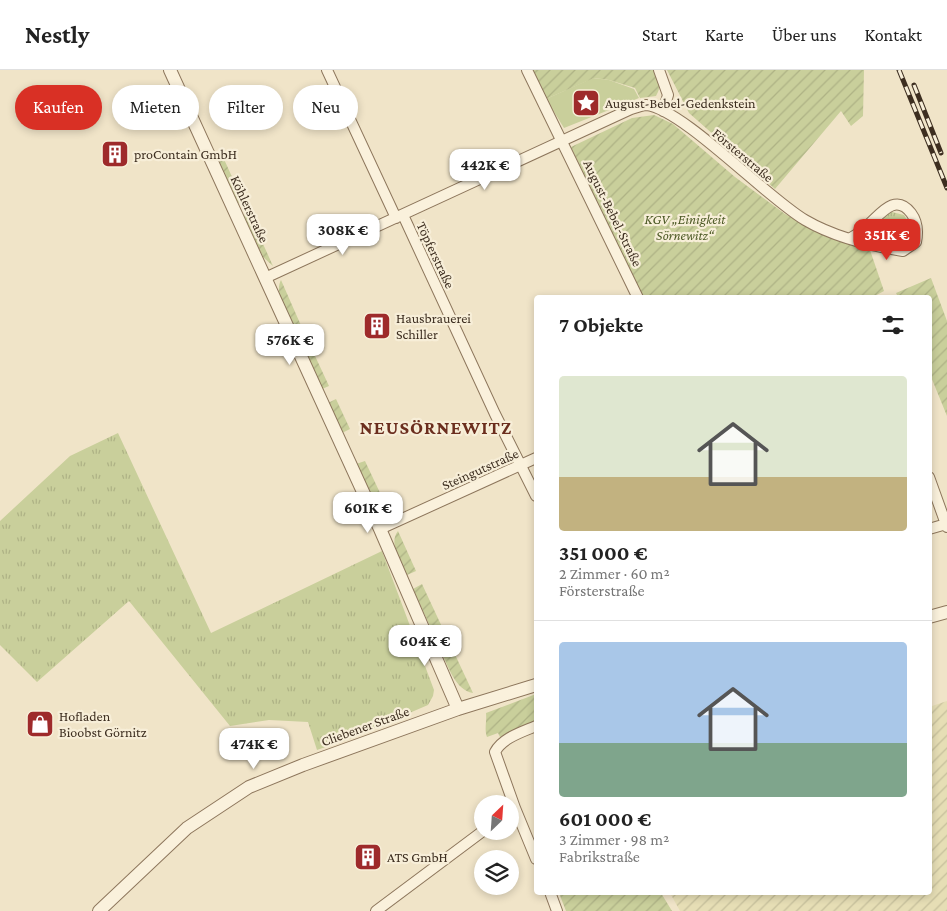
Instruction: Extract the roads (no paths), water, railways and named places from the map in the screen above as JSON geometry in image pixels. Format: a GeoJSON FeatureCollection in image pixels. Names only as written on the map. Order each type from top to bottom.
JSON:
{"type":"FeatureCollection","features":[{"type":"Feature","properties":{"kind":"street","name":"Köhlerstraße"},"geometry":{"type":"LineString","coordinates":[[170,70],[380,529],[458,709]]}},
{"type":"Feature","properties":{"kind":"street"},"geometry":{"type":"LineString","coordinates":[[327,70],[399,216]]}},
{"type":"Feature","properties":{"kind":"street"},"geometry":{"type":"LineString","coordinates":[[527,70],[562,141]]}},
{"type":"Feature","properties":{"kind":"street"},"geometry":{"type":"LineString","coordinates":[[659,70],[668,95],[663,111]]}},
{"type":"Feature","properties":{"kind":"street","name":"Försterstraße"},"geometry":{"type":"LineString","coordinates":[[265,278],[631,109],[646,105],[663,111],[690,128],[763,190],[804,220],[823,229],[851,238],[903,251],[916,242],[918,234],[914,217],[910,211],[902,205],[895,204],[887,207],[865,229],[851,238]]}},
{"type":"Feature","properties":{"kind":"street","name":"August-Bebel-Straße"},"geometry":{"type":"LineString","coordinates":[[562,141],[637,295]]}},
{"type":"Feature","properties":{"kind":"street","name":"Töpferstraße"},"geometry":{"type":"LineString","coordinates":[[399,216],[534,492]]}},
{"type":"Feature","properties":{"kind":"street","name":"Steingutstraße"},"geometry":{"type":"LineString","coordinates":[[380,529],[534,459]]}},
{"type":"Feature","properties":{"kind":"street"},"geometry":{"type":"LineString","coordinates":[[932,486],[946,526],[932,528]]}},
{"type":"Feature","properties":{"kind":"street"},"geometry":{"type":"LineString","coordinates":[[932,616],[947,612]]}},
{"type":"Feature","properties":{"kind":"street","name":"Cliebener Straße"},"geometry":{"type":"LineString","coordinates":[[99,911],[187,828],[241,791],[303,765],[458,709],[534,686]]}},
{"type":"Feature","properties":{"kind":"street"},"geometry":{"type":"LineString","coordinates":[[508,795],[495,752],[498,746],[534,727]]}},
{"type":"Feature","properties":{"kind":"street"},"geometry":{"type":"LineString","coordinates":[[519,824],[534,855]]}},
{"type":"Feature","properties":{"kind":"street"},"geometry":{"type":"LineString","coordinates":[[376,911],[474,838]]}},
{"type":"Feature","properties":{"kind":"street"},"geometry":{"type":"LineString","coordinates":[[551,895],[557,911]]}},
{"type":"Feature","properties":{"kind":"railway"},"geometry":{"type":"LineString","coordinates":[[899,70],[947,188]]}},
{"type":"Feature","properties":{"kind":"railway"},"geometry":{"type":"LineString","coordinates":[[914,85],[941,153]]}},
{"type":"Feature","properties":{"kind":"place","name":"August-Bebel-Gedenkstein"},"geometry":{"type":"Point","coordinates":[586,103]}},
{"type":"Feature","properties":{"kind":"place","name":"proContain GmbH"},"geometry":{"type":"Point","coordinates":[115,154]}},
{"type":"Feature","properties":{"kind":"place","name":"Hausbrauerei Schiller"},"geometry":{"type":"Point","coordinates":[377,326]}},
{"type":"Feature","properties":{"kind":"place","name":"Hofladen Bioobst Görnitz"},"geometry":{"type":"Point","coordinates":[40,724]}},
{"type":"Feature","properties":{"kind":"place","name":"ATS GmbH"},"geometry":{"type":"Point","coordinates":[368,857]}},
{"type":"Feature","properties":{"kind":"district","name":"NEUSÖRNEWITZ"},"geometry":{"type":"Point","coordinates":[436,427]}},
{"type":"Feature","properties":{"kind":"park label","name":"KGV „Einigkeit Sörnewitz“"},"geometry":{"type":"Point","coordinates":[685,228]}}]}
